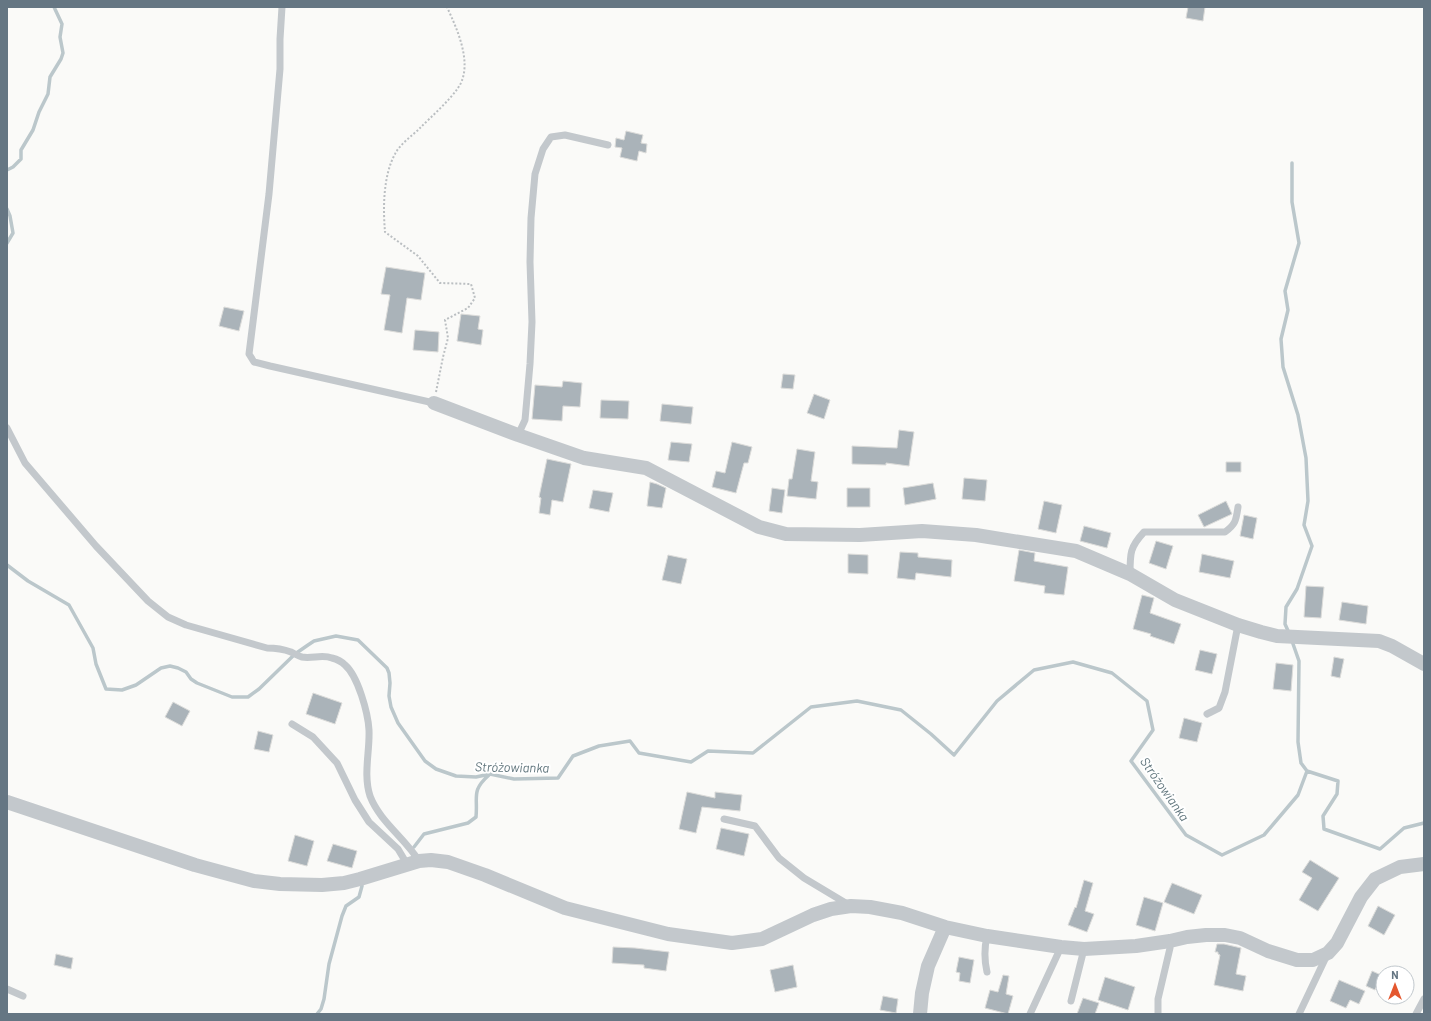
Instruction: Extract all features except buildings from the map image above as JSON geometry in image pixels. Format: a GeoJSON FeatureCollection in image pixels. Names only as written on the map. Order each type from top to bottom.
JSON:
{"type":"FeatureCollection","features":[{"type":"Feature","properties":{"kind":"street"},"geometry":{"type":"LineString","coordinates":[[434,403],[584,458],[646,468],[759,527],[786,534],[860,535],[922,531],[976,535],[1076,551],[1130,574],[1175,600],[1238,625],[1282,637],[1379,642],[1392,646],[1424,664]]}},
{"type":"Feature","properties":{"kind":"street"},"geometry":{"type":"LineString","coordinates":[[7,802],[195,865],[254,882],[322,885],[344,883],[413,862],[431,860],[448,862],[485,875],[565,908],[668,934],[732,943],[762,938],[813,915],[831,909],[851,906],[870,907],[902,913],[945,927],[987,936],[1061,947],[1084,949],[1136,946],[1206,934],[1225,935],[1240,938],[1268,951],[1297,960],[1313,960],[1328,953],[1337,942],[1361,897],[1375,879],[1400,866],[1424,864]]}},
{"type":"Feature","properties":{"kind":"street"},"geometry":{"type":"LineString","coordinates":[[920,1014],[922,993],[928,966],[945,927]]}},
{"type":"Feature","properties":{"kind":"lane"},"geometry":{"type":"LineString","coordinates":[[282,7],[280,69],[269,194],[249,354],[254,362],[434,403]]}},
{"type":"Feature","properties":{"kind":"lane"},"geometry":{"type":"LineString","coordinates":[[518,435],[525,420],[530,364],[532,322],[530,262],[531,218],[535,174],[542,150],[552,137],[565,135],[608,146]]}},
{"type":"Feature","properties":{"kind":"lane"},"geometry":{"type":"LineString","coordinates":[[7,428],[25,463],[46,489],[148,601],[168,617],[186,625],[267,648],[280,648],[300,657],[331,657],[345,665],[357,682],[369,729],[366,769],[370,795],[381,816],[414,853],[413,862]]}},
{"type":"Feature","properties":{"kind":"lane"},"geometry":{"type":"LineString","coordinates":[[1130,574],[1130,556],[1135,542],[1144,532],[1225,532],[1233,526],[1237,517],[1238,507]]}},
{"type":"Feature","properties":{"kind":"lane"},"geometry":{"type":"LineString","coordinates":[[1207,714],[1219,708],[1225,692],[1238,625]]}},
{"type":"Feature","properties":{"kind":"lane"},"geometry":{"type":"LineString","coordinates":[[292,724],[313,737],[337,763],[355,800],[369,822],[413,862]]}},
{"type":"Feature","properties":{"kind":"lane"},"geometry":{"type":"LineString","coordinates":[[724,819],[755,826],[779,858],[804,878],[851,906]]}},
{"type":"Feature","properties":{"kind":"lane"},"geometry":{"type":"LineString","coordinates":[[987,936],[984,959],[987,972]]}},
{"type":"Feature","properties":{"kind":"lane"},"geometry":{"type":"LineString","coordinates":[[1158,1014],[1158,999],[1170,948],[1170,941]]}},
{"type":"Feature","properties":{"kind":"lane"},"geometry":{"type":"LineString","coordinates":[[1030,1014],[1061,947]]}},
{"type":"Feature","properties":{"kind":"lane"},"geometry":{"type":"LineString","coordinates":[[1071,1001],[1084,949]]}},
{"type":"Feature","properties":{"kind":"lane"},"geometry":{"type":"LineString","coordinates":[[1299,1014],[1328,953]]}},
{"type":"Feature","properties":{"kind":"lane"},"geometry":{"type":"LineString","coordinates":[[7,989],[23,996]]}},
{"type":"Feature","properties":{"kind":"lane"},"geometry":{"type":"LineString","coordinates":[[1416,1014],[1424,999]]}},
{"type":"Feature","properties":{"kind":"path"},"geometry":{"type":"LineString","coordinates":[[434,403],[448,338],[445,320],[468,308],[475,298],[471,284],[440,283],[418,256],[386,232],[384,210],[388,169],[396,153],[459,87],[465,72],[463,50],[447,7]]}},
{"type":"Feature","properties":{"kind":"waterway"},"geometry":{"type":"LineString","coordinates":[[7,170],[13,167],[21,159],[21,150],[33,130],[39,112],[48,94],[50,77],[63,53],[60,37],[62,24],[54,7]]}},
{"type":"Feature","properties":{"kind":"waterway"},"geometry":{"type":"LineString","coordinates":[[1289,633],[1285,624],[1286,607],[1297,589],[1312,546],[1304,525],[1308,501],[1306,458],[1298,415],[1283,367],[1281,339],[1288,310],[1285,291],[1299,243],[1292,202],[1292,163]]}},
{"type":"Feature","properties":{"kind":"waterway"},"geometry":{"type":"LineString","coordinates":[[7,209],[10,216],[13,233],[7,243]]}},
{"type":"Feature","properties":{"kind":"waterway","name":"Stróżowianka"},"geometry":{"type":"LineString","coordinates":[[7,565],[28,581],[69,605],[93,648],[96,664],[106,689],[122,690],[136,685],[161,668],[170,666],[186,672],[191,679],[197,683],[232,697],[248,697],[259,689],[295,654],[314,641],[336,636],[358,640],[387,668],[389,673],[389,696],[391,707],[398,723],[425,761],[436,769],[456,776],[476,777],[490,774],[514,779],[558,778],[573,756],[599,746],[630,741],[639,753],[691,762],[708,751],[753,753],[811,707],[857,701],[901,710],[954,755],[997,701],[1034,670],[1073,662],[1112,673],[1147,701],[1153,730],[1131,761],[1186,835],[1222,855],[1264,835],[1298,795],[1307,771],[1338,781],[1337,794],[1323,816],[1324,829],[1380,849],[1404,828],[1424,823]]}},
{"type":"Feature","properties":{"kind":"waterway"},"geometry":{"type":"LineString","coordinates":[[1292,641],[1299,661],[1298,742],[1301,763],[1307,771]]}},
{"type":"Feature","properties":{"kind":"waterway"},"geometry":{"type":"LineString","coordinates":[[414,847],[424,834],[468,823],[476,817],[476,794],[480,785],[489,775]]}},
{"type":"Feature","properties":{"kind":"waterway"},"geometry":{"type":"LineString","coordinates":[[317,1014],[321,1009],[324,999],[329,964],[342,916],[346,906],[359,897],[362,886]]}}]}
